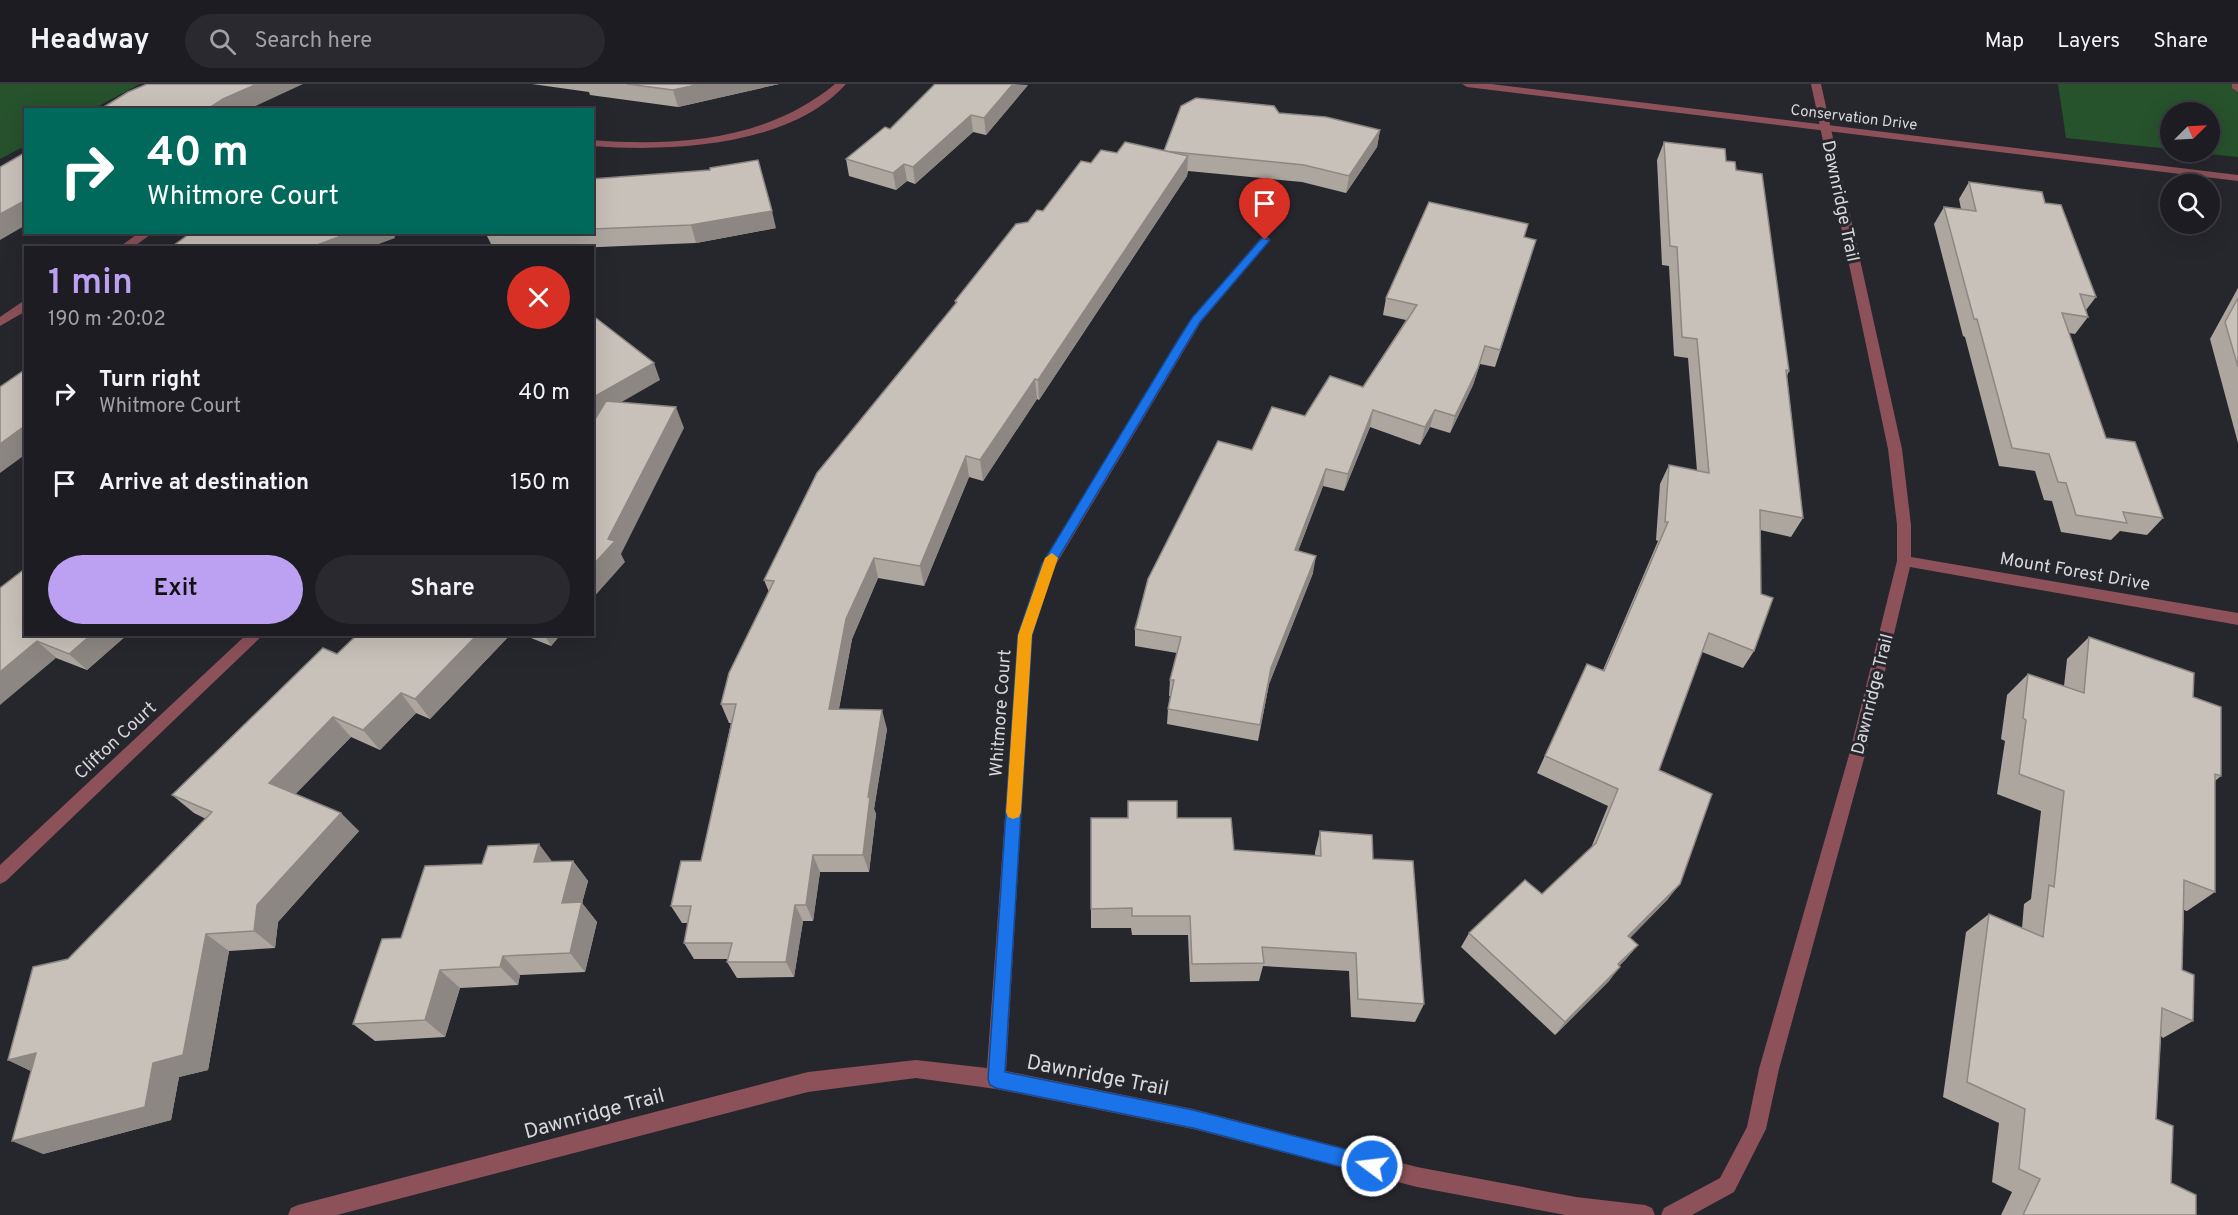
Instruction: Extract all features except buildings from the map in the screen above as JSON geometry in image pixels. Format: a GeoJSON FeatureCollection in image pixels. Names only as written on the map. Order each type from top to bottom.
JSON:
{"type":"FeatureCollection","features":[{"type":"Feature","properties":{"kind":"street"},"geometry":{"type":"LineString","coordinates":[[594,143],[627,147],[658,146],[732,137],[796,115],[833,93],[842,84]]}},
{"type":"Feature","properties":{"kind":"street","name":"Conservation Drive"},"geometry":{"type":"LineString","coordinates":[[1467,84],[2238,178]]}},
{"type":"Feature","properties":{"kind":"street","name":"Dawnridge Trail"},"geometry":{"type":"LineString","coordinates":[[1671,1215],[1727,1185],[1756,1129],[1769,1070],[1857,755],[1905,561],[1904,525],[1895,449],[1816,84]]}},
{"type":"Feature","properties":{"kind":"street"},"geometry":{"type":"LineString","coordinates":[[126,246],[146,234]]}},
{"type":"Feature","properties":{"kind":"street","name":"Whitmore Court"},"geometry":{"type":"LineString","coordinates":[[996,1079],[1025,635],[1048,564],[1196,320],[1265,240]]}},
{"type":"Feature","properties":{"kind":"street"},"geometry":{"type":"LineString","coordinates":[[0,322],[24,306]]}},
{"type":"Feature","properties":{"kind":"street","name":"Mount Forest Drive"},"geometry":{"type":"LineString","coordinates":[[1905,561],[2238,619]]}},
{"type":"Feature","properties":{"kind":"street","name":"Clifton Court"},"geometry":{"type":"LineString","coordinates":[[0,876],[255,636]]}},
{"type":"Feature","properties":{"kind":"street","name":"Dawnridge Trail"},"geometry":{"type":"LineString","coordinates":[[298,1215],[808,1082],[916,1070],[996,1079],[1193,1119],[1417,1177],[1576,1207],[1645,1215]]}},
{"type":"Feature","properties":{"kind":"green space"},"geometry":{"type":"Polygon","coordinates":[[[0,84],[140,84],[95,108],[24,108],[24,147],[0,159],[0,84]]]}},
{"type":"Feature","properties":{"kind":"green space"},"geometry":{"type":"Polygon","coordinates":[[[2058,84],[2238,84],[2238,157],[2220,155],[2220,102],[2160,102],[2160,148],[2066,138],[2058,84]]]}},
{"type":"Feature","properties":{"kind":"slow traffic"},"geometry":{"type":"LineString","coordinates":[[1013,812],[1025,635],[1052,558]]}},
{"type":"Feature","properties":{"kind":"route"},"geometry":{"type":"LineString","coordinates":[[1265,240],[1196,320],[1048,564],[1025,635],[996,1079],[1193,1119],[1372,1166]]}}]}
